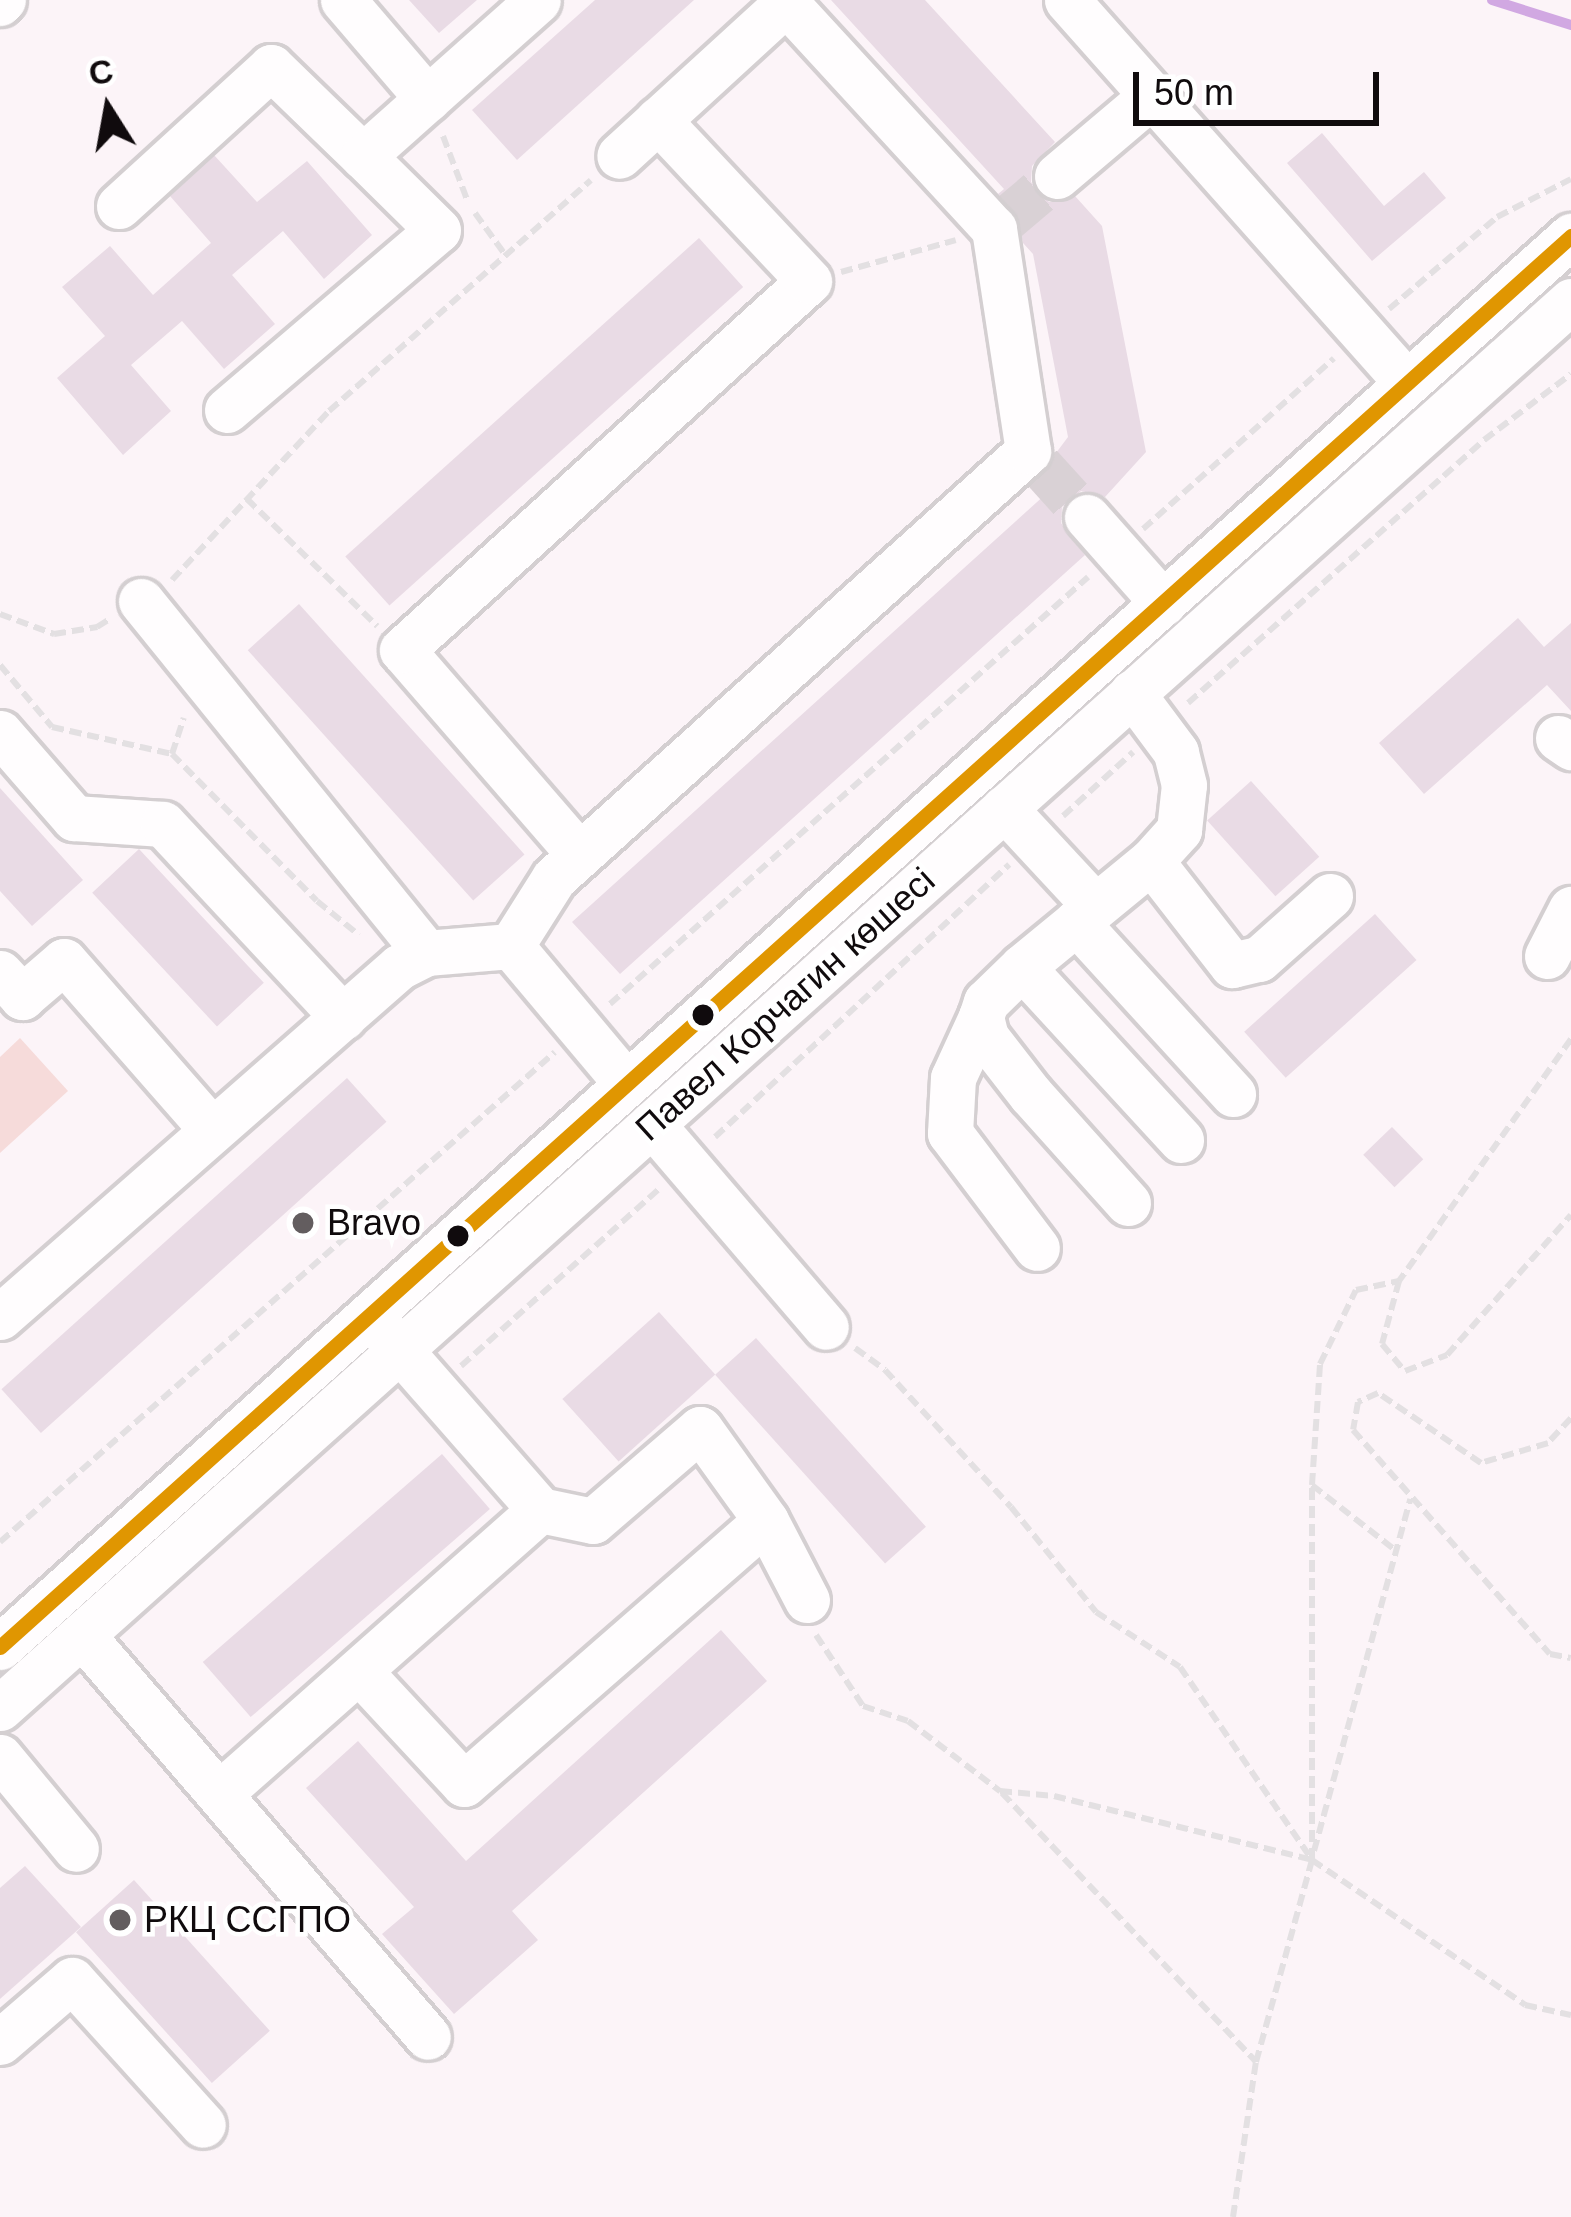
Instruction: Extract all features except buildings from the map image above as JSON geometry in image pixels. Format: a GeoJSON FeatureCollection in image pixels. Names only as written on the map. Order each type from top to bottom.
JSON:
{"type":"FeatureCollection","features":[{"type":"Feature","properties":{"kind":"street"},"geometry":{"type":"LineString","coordinates":[[343,0],[428,98]]}},
{"type":"Feature","properties":{"kind":"street"},"geometry":{"type":"LineString","coordinates":[[363,157],[538,0]]}},
{"type":"Feature","properties":{"kind":"street"},"geometry":{"type":"LineString","coordinates":[[1066,0],[1407,383]]}},
{"type":"Feature","properties":{"kind":"street"},"geometry":{"type":"LineString","coordinates":[[511,946],[554,878],[579,854],[1034,458],[999,225],[785,3],[619,157]]}},
{"type":"Feature","properties":{"kind":"street"},"geometry":{"type":"LineString","coordinates":[[119,206],[271,67],[438,230],[226,410]]}},
{"type":"Feature","properties":{"kind":"street"},"geometry":{"type":"LineString","coordinates":[[1057,176],[1150,97]]}},
{"type":"Feature","properties":{"kind":"street"},"geometry":{"type":"LineString","coordinates":[[579,854],[402,650],[809,280],[658,121]]}},
{"type":"Feature","properties":{"kind":"street","name":"Павел Корчагин көшесі"},"geometry":{"type":"LineString","coordinates":[[0,1647],[1571,236]]}},
{"type":"Feature","properties":{"kind":"street","name":"Павел Корчагин көшесі"},"geometry":{"type":"LineString","coordinates":[[0,1708],[1004,808],[1145,711],[1571,301]]}},
{"type":"Feature","properties":{"kind":"street"},"geometry":{"type":"LineString","coordinates":[[1087,517],[1163,603]]}},
{"type":"Feature","properties":{"kind":"street"},"geometry":{"type":"LineString","coordinates":[[140,601],[426,953]]}},
{"type":"Feature","properties":{"kind":"street"},"geometry":{"type":"LineString","coordinates":[[1036,1248],[950,1133],[953,1078],[986,1002],[1150,861],[1179,830],[1184,785],[1176,752],[1145,711]]}},
{"type":"Feature","properties":{"kind":"street"},"geometry":{"type":"LineString","coordinates":[[0,733],[74,818],[163,824],[343,1017]]}},
{"type":"Feature","properties":{"kind":"street"},"geometry":{"type":"LineString","coordinates":[[1004,808],[1233,1094]]}},
{"type":"Feature","properties":{"kind":"street"},"geometry":{"type":"LineString","coordinates":[[911,829],[943,863]]}},
{"type":"Feature","properties":{"kind":"street"},"geometry":{"type":"LineString","coordinates":[[1150,861],[1232,965],[1258,959],[1330,896]]}},
{"type":"Feature","properties":{"kind":"street"},"geometry":{"type":"LineString","coordinates":[[1547,956],[1571,909]]}},
{"type":"Feature","properties":{"kind":"street"},"geometry":{"type":"LineString","coordinates":[[511,946],[627,1084]]}},
{"type":"Feature","properties":{"kind":"street"},"geometry":{"type":"LineString","coordinates":[[1,1313],[399,967],[426,953],[511,946]]}},
{"type":"Feature","properties":{"kind":"street"},"geometry":{"type":"LineString","coordinates":[[0,973],[22,998],[64,961],[212,1130]]}},
{"type":"Feature","properties":{"kind":"street"},"geometry":{"type":"LineString","coordinates":[[1022,967],[1181,1140]]}},
{"type":"Feature","properties":{"kind":"street"},"geometry":{"type":"LineString","coordinates":[[981,1017],[986,1037],[1020,1081],[1128,1203]]}},
{"type":"Feature","properties":{"kind":"street"},"geometry":{"type":"LineString","coordinates":[[652,1124],[826,1327]]}},
{"type":"Feature","properties":{"kind":"street"},"geometry":{"type":"LineString","coordinates":[[369,1316],[541,1510],[593,1521],[700,1430],[766,1521],[807,1600]]}},
{"type":"Feature","properties":{"kind":"street"},"geometry":{"type":"LineString","coordinates":[[220,1793],[541,1510]]}},
{"type":"Feature","properties":{"kind":"street"},"geometry":{"type":"LineString","coordinates":[[359,1670],[464,1784],[766,1521]]}},
{"type":"Feature","properties":{"kind":"street"},"geometry":{"type":"LineString","coordinates":[[82,1634],[428,2037]]}},
{"type":"Feature","properties":{"kind":"street"},"geometry":{"type":"LineString","coordinates":[[0,1757],[76,1849]]}},
{"type":"Feature","properties":{"kind":"street"},"geometry":{"type":"LineString","coordinates":[[0,2042],[72,1980],[203,2125]]}},
{"type":"Feature","properties":{"kind":"path"},"geometry":{"type":"LineString","coordinates":[[428,98],[469,205],[504,253]]}},
{"type":"Feature","properties":{"kind":"path"},"geometry":{"type":"LineString","coordinates":[[0,614],[54,634],[97,627],[166,586],[329,411],[619,157]]}},
{"type":"Feature","properties":{"kind":"path"},"geometry":{"type":"LineString","coordinates":[[0,1542],[1362,333],[1497,217],[1571,179]]}},
{"type":"Feature","properties":{"kind":"path"},"geometry":{"type":"LineString","coordinates":[[809,280],[999,225]]}},
{"type":"Feature","properties":{"kind":"path"},"geometry":{"type":"LineString","coordinates":[[436,1389],[1035,842],[1145,711],[1571,374]]}},
{"type":"Feature","properties":{"kind":"path"},"geometry":{"type":"LineString","coordinates":[[247,499],[402,650]]}},
{"type":"Feature","properties":{"kind":"path"},"geometry":{"type":"LineString","coordinates":[[1571,1039],[1399,1281],[1382,1344],[1405,1371],[1447,1355],[1571,1215]]}},
{"type":"Feature","properties":{"kind":"path"},"geometry":{"type":"LineString","coordinates":[[1312,1860],[1312,1485],[1320,1364],[1356,1290],[1399,1281]]}},
{"type":"Feature","properties":{"kind":"path"},"geometry":{"type":"LineString","coordinates":[[826,1327],[885,1370],[1011,1507],[1096,1612],[1180,1667],[1312,1860]]}},
{"type":"Feature","properties":{"kind":"path"},"geometry":{"type":"LineString","coordinates":[[1571,1418],[1548,1443],[1481,1462],[1378,1393],[1358,1402],[1353,1430],[1550,1654],[1571,1658]]}},
{"type":"Feature","properties":{"kind":"path"},"geometry":{"type":"LineString","coordinates":[[1312,1485],[1394,1549]]}},
{"type":"Feature","properties":{"kind":"path"},"geometry":{"type":"LineString","coordinates":[[1233,2217],[1256,2062],[1410,1498]]}},
{"type":"Feature","properties":{"kind":"path"},"geometry":{"type":"LineString","coordinates":[[807,1600],[812,1630],[863,1706],[908,1721],[1000,1791],[1256,2062]]}},
{"type":"Feature","properties":{"kind":"path"},"geometry":{"type":"LineString","coordinates":[[1000,1791],[1054,1796],[1312,1860],[1525,2005],[1571,2015]]}},
{"type":"Feature","properties":{"kind":"shaded area"},"geometry":{"type":"Polygon","coordinates":[[[20,1038],[68,1091],[0,1153],[0,1057],[20,1038]]]}},
{"type":"Feature","properties":{"kind":"waterway"},"geometry":{"type":"LineString","coordinates":[[1492,0],[1571,25]]}},
{"type":"Feature","properties":{"kind":"tunnel"},"geometry":{"type":"LineString","coordinates":[[1004,221],[1057,176]]}},
{"type":"Feature","properties":{"kind":"tunnel"},"geometry":{"type":"LineString","coordinates":[[1040,465],[1087,517]]}},
{"type":"Feature","properties":{"kind":"transit line"},"geometry":{"type":"LineString","coordinates":[[0,1647],[1571,236]]}},
{"type":"Feature","properties":{"kind":"place","name":"Bravo"},"geometry":{"type":"Point","coordinates":[303,1223]}},
{"type":"Feature","properties":{"kind":"place","name":"РКЦ ССГПО"},"geometry":{"type":"Point","coordinates":[120,1920]}}]}
